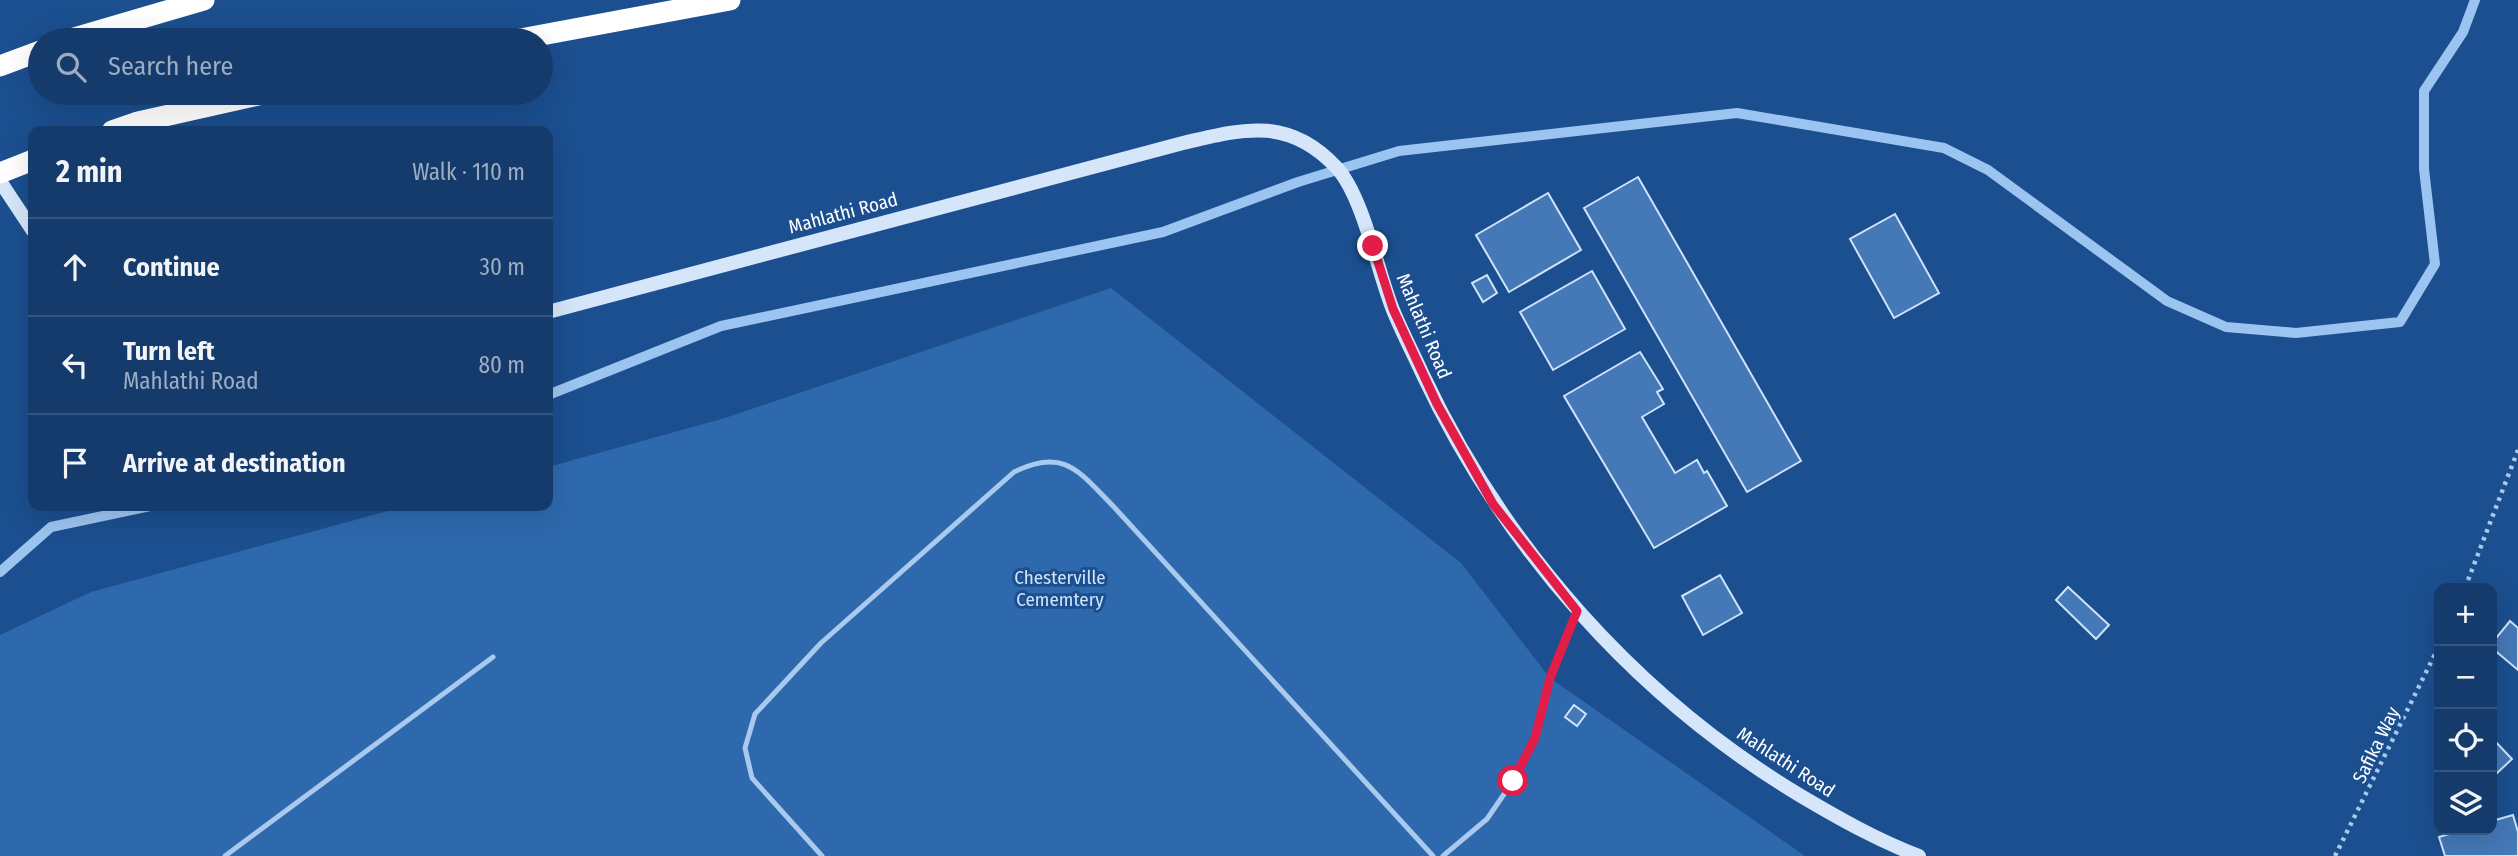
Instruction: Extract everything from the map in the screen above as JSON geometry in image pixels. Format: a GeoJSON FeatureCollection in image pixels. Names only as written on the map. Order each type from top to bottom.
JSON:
{"type":"FeatureCollection","features":[{"type":"Feature","properties":{"kind":"highway"},"geometry":{"type":"LineString","coordinates":[[108,28],[204,0]]}},
{"type":"Feature","properties":{"kind":"highway"},"geometry":{"type":"LineString","coordinates":[[553,33],[730,0]]}},
{"type":"Feature","properties":{"kind":"highway"},"geometry":{"type":"LineString","coordinates":[[0,66],[28,56]]}},
{"type":"Feature","properties":{"kind":"highway"},"geometry":{"type":"LineString","coordinates":[[125,126],[212,105]]}},
{"type":"Feature","properties":{"kind":"highway"},"geometry":{"type":"LineString","coordinates":[[0,173],[28,162]]}},
{"type":"Feature","properties":{"kind":"street","name":"Mahlathi Road"},"geometry":{"type":"LineString","coordinates":[[553,311],[1242,129],[1264,128],[1287,134],[1309,145],[1337,168],[1373,246],[1393,309],[1437,404],[1493,504],[1577,611],[1652,688],[1749,765],[1878,841],[1919,856]]}},
{"type":"Feature","properties":{"kind":"street"},"geometry":{"type":"LineString","coordinates":[[0,181],[28,223]]}},
{"type":"Feature","properties":{"kind":"lane"},"geometry":{"type":"LineString","coordinates":[[822,856],[752,778],[745,748],[755,714],[821,643],[1004,481],[1030,464],[1049,459],[1063,462],[1107,500],[1433,856]]}},
{"type":"Feature","properties":{"kind":"lane"},"geometry":{"type":"LineString","coordinates":[[1443,856],[1487,819],[1513,781],[1535,738],[1550,678],[1577,611]]}},
{"type":"Feature","properties":{"kind":"lane"},"geometry":{"type":"LineString","coordinates":[[225,856],[493,657]]}},
{"type":"Feature","properties":{"kind":"path"},"geometry":{"type":"LineString","coordinates":[[2467,583],[2518,450]]}},
{"type":"Feature","properties":{"kind":"path","name":"Safika Way"},"geometry":{"type":"LineString","coordinates":[[2335,856],[2434,656]]}},
{"type":"Feature","properties":{"kind":"green space","name":"Chesterville Cememtery"},"geometry":{"type":"Polygon","coordinates":[[[1111,288],[1461,563],[1550,678],[1805,856],[0,856],[0,635],[91,592],[388,511],[553,511],[553,466],[725,418],[1111,288]]]}},
{"type":"Feature","properties":{"kind":"building"},"geometry":{"type":"Polygon","coordinates":[[[1638,177],[1801,461],[1747,492],[1584,208],[1638,177]]]}},
{"type":"Feature","properties":{"kind":"building"},"geometry":{"type":"Polygon","coordinates":[[[1548,193],[1581,250],[1509,292],[1476,235],[1548,193]]]}},
{"type":"Feature","properties":{"kind":"building"},"geometry":{"type":"Polygon","coordinates":[[[1895,214],[1939,293],[1894,318],[1850,239],[1895,214]]]}},
{"type":"Feature","properties":{"kind":"building"},"geometry":{"type":"Polygon","coordinates":[[[1592,271],[1625,329],[1553,370],[1520,312],[1592,271]]]}},
{"type":"Feature","properties":{"kind":"building"},"geometry":{"type":"Polygon","coordinates":[[[1487,275],[1497,293],[1483,302],[1472,283],[1487,275]]]}},
{"type":"Feature","properties":{"kind":"building"},"geometry":{"type":"Polygon","coordinates":[[[1640,352],[1663,389],[1657,392],[1664,404],[1642,417],[1675,473],[1697,460],[1704,473],[1707,471],[1727,506],[1654,548],[1564,396],[1640,352]]]}},
{"type":"Feature","properties":{"kind":"building"},"geometry":{"type":"Polygon","coordinates":[[[1720,575],[1742,613],[1703,635],[1682,596],[1720,575]]]}},
{"type":"Feature","properties":{"kind":"building"},"geometry":{"type":"Polygon","coordinates":[[[2068,587],[2109,625],[2096,639],[2056,600],[2068,587]]]}},
{"type":"Feature","properties":{"kind":"building"},"geometry":{"type":"Polygon","coordinates":[[[2510,621],[2518,628],[2518,670],[2497,652],[2497,637],[2510,621]]]}},
{"type":"Feature","properties":{"kind":"building"},"geometry":{"type":"Polygon","coordinates":[[[1574,705],[1586,714],[1577,726],[1565,717],[1574,705]]]}},
{"type":"Feature","properties":{"kind":"building"},"geometry":{"type":"Polygon","coordinates":[[[2497,743],[2512,759],[2497,773],[2497,743]]]}},
{"type":"Feature","properties":{"kind":"building"},"geometry":{"type":"Polygon","coordinates":[[[2513,815],[2518,832],[2518,856],[2445,856],[2439,837],[2497,835],[2497,820],[2513,815]]]}},
{"type":"Feature","properties":{"kind":"waterway"},"geometry":{"type":"LineString","coordinates":[[553,393],[721,326],[1163,232],[1298,182],[1399,151],[1737,113],[1944,148],[1988,170],[2167,301],[2226,327],[2296,333],[2400,322],[2435,264],[2424,169],[2424,91],[2463,32],[2475,0]]}},
{"type":"Feature","properties":{"kind":"waterway"},"geometry":{"type":"LineString","coordinates":[[0,572],[51,527],[126,511]]}},
{"type":"Feature","properties":{"kind":"route"},"geometry":{"type":"LineString","coordinates":[[1373,246],[1393,309],[1437,404],[1493,504],[1577,611],[1550,678],[1535,738],[1513,781]]}}]}
